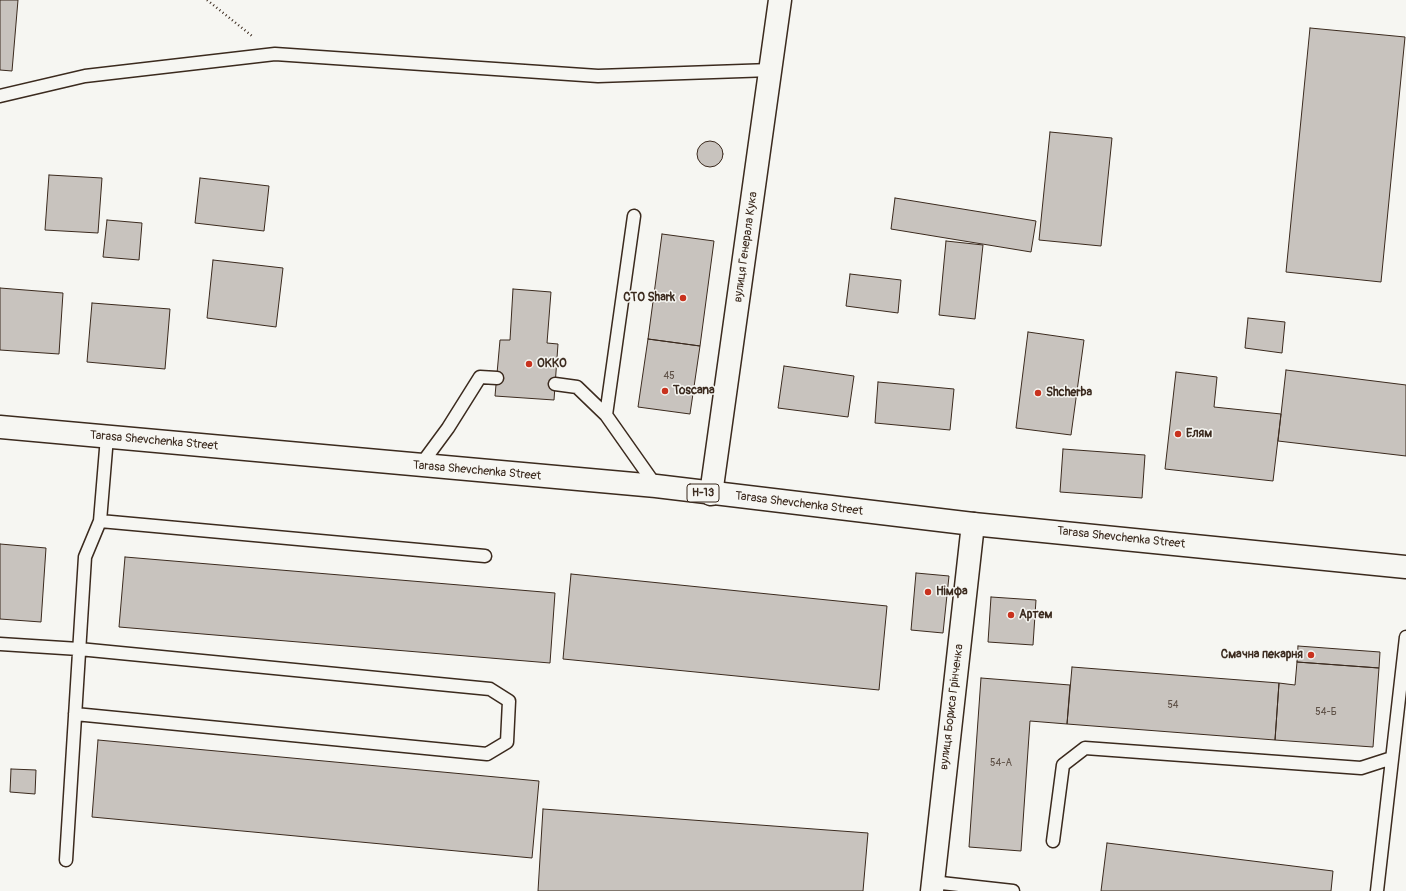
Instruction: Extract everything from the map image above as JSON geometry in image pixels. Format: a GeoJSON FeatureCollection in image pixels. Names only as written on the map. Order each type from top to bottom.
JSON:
{"type":"FeatureCollection","features":[{"type":"Feature","properties":{"kind":"main road","name":"вулиця Генерала Кука"},"geometry":{"type":"LineString","coordinates":[[711,494],[780,0]]}},
{"type":"Feature","properties":{"kind":"main road","name":"Tarasa Shevchenka Street"},"geometry":{"type":"LineString","coordinates":[[0,428],[656,486],[711,494],[974,524],[1406,567]]}},
{"type":"Feature","properties":{"kind":"main road","name":"вулиця Бориса Грінченка"},"geometry":{"type":"LineString","coordinates":[[932,887],[974,524]]}},
{"type":"Feature","properties":{"kind":"lane"},"geometry":{"type":"LineString","coordinates":[[0,96],[85,76],[275,54],[598,76],[771,70]]}},
{"type":"Feature","properties":{"kind":"lane"},"geometry":{"type":"LineString","coordinates":[[606,415],[634,216]]}},
{"type":"Feature","properties":{"kind":"lane"},"geometry":{"type":"LineString","coordinates":[[420,466],[448,428],[480,377],[497,378]]}},
{"type":"Feature","properties":{"kind":"lane"},"geometry":{"type":"LineString","coordinates":[[555,384],[577,386],[606,415],[656,486]]}},
{"type":"Feature","properties":{"kind":"lane"},"geometry":{"type":"LineString","coordinates":[[66,860],[85,558],[100,522],[107,437]]}},
{"type":"Feature","properties":{"kind":"lane"},"geometry":{"type":"LineString","coordinates":[[100,522],[485,556]]}},
{"type":"Feature","properties":{"kind":"lane"},"geometry":{"type":"LineString","coordinates":[[1376,891],[1406,637]]}},
{"type":"Feature","properties":{"kind":"lane"},"geometry":{"type":"LineString","coordinates":[[0,644],[79,649],[490,689],[509,701],[507,742],[487,754],[76,714]]}},
{"type":"Feature","properties":{"kind":"lane"},"geometry":{"type":"LineString","coordinates":[[1053,841],[1063,764],[1085,748],[1361,768],[1392,758]]}},
{"type":"Feature","properties":{"kind":"lane"},"geometry":{"type":"LineString","coordinates":[[932,887],[1013,891]]}},
{"type":"Feature","properties":{"kind":"path"},"geometry":{"type":"LineString","coordinates":[[207,0],[275,54]]}},
{"type":"Feature","properties":{"kind":"building"},"geometry":{"type":"Polygon","coordinates":[[[0,0],[18,0],[12,71],[0,70],[0,0]]]}},
{"type":"Feature","properties":{"kind":"building"},"geometry":{"type":"Polygon","coordinates":[[[1310,28],[1405,37],[1381,282],[1286,272],[1310,28]]]}},
{"type":"Feature","properties":{"kind":"building"},"geometry":{"type":"Polygon","coordinates":[[[1050,132],[1112,138],[1101,246],[1039,240],[1050,132]]]}},
{"type":"Feature","properties":{"kind":"building"},"geometry":{"type":"Polygon","coordinates":[[[710,141],[719,145],[723,154],[719,163],[710,167],[701,163],[697,154],[701,145],[710,141]]]}},
{"type":"Feature","properties":{"kind":"building"},"geometry":{"type":"Polygon","coordinates":[[[49,175],[102,178],[98,233],[45,230],[49,175]]]}},
{"type":"Feature","properties":{"kind":"building"},"geometry":{"type":"Polygon","coordinates":[[[200,178],[269,186],[264,231],[195,223],[200,178]]]}},
{"type":"Feature","properties":{"kind":"building"},"geometry":{"type":"Polygon","coordinates":[[[895,198],[1036,221],[1031,252],[891,229],[895,198]]]}},
{"type":"Feature","properties":{"kind":"building"},"geometry":{"type":"Polygon","coordinates":[[[107,220],[142,223],[139,260],[103,257],[107,220]]]}},
{"type":"Feature","properties":{"kind":"building"},"geometry":{"type":"Polygon","coordinates":[[[662,234],[714,241],[700,346],[648,339],[662,234]]]}},
{"type":"Feature","properties":{"kind":"building"},"geometry":{"type":"Polygon","coordinates":[[[946,241],[983,245],[975,319],[939,315],[946,241]]]}},
{"type":"Feature","properties":{"kind":"building"},"geometry":{"type":"Polygon","coordinates":[[[213,260],[283,268],[276,327],[207,318],[213,260]]]}},
{"type":"Feature","properties":{"kind":"building"},"geometry":{"type":"Polygon","coordinates":[[[850,274],[901,280],[898,313],[846,306],[850,274]]]}},
{"type":"Feature","properties":{"kind":"building"},"geometry":{"type":"Polygon","coordinates":[[[0,288],[63,293],[59,354],[0,350],[0,288]]]}},
{"type":"Feature","properties":{"kind":"building"},"geometry":{"type":"Polygon","coordinates":[[[513,289],[551,292],[547,343],[558,344],[554,400],[495,396],[500,340],[510,340],[513,289]]]}},
{"type":"Feature","properties":{"kind":"building"},"geometry":{"type":"Polygon","coordinates":[[[92,303],[170,309],[165,369],[87,362],[92,303]]]}},
{"type":"Feature","properties":{"kind":"building"},"geometry":{"type":"Polygon","coordinates":[[[1248,318],[1285,322],[1282,353],[1245,348],[1248,318]]]}},
{"type":"Feature","properties":{"kind":"building"},"geometry":{"type":"Polygon","coordinates":[[[1028,332],[1084,340],[1071,435],[1016,428],[1028,332]]]}},
{"type":"Feature","properties":{"kind":"building"},"geometry":{"type":"Polygon","coordinates":[[[648,339],[700,346],[690,414],[638,407],[648,339]]]}},
{"type":"Feature","properties":{"kind":"building"},"geometry":{"type":"Polygon","coordinates":[[[784,366],[854,376],[848,417],[778,408],[784,366]]]}},
{"type":"Feature","properties":{"kind":"building"},"geometry":{"type":"Polygon","coordinates":[[[1286,370],[1406,385],[1406,456],[1278,441],[1286,370]]]}},
{"type":"Feature","properties":{"kind":"building"},"geometry":{"type":"Polygon","coordinates":[[[1176,372],[1217,377],[1214,407],[1281,414],[1273,481],[1165,469],[1176,372]]]}},
{"type":"Feature","properties":{"kind":"building"},"geometry":{"type":"Polygon","coordinates":[[[878,382],[954,389],[950,430],[875,423],[878,382]]]}},
{"type":"Feature","properties":{"kind":"building"},"geometry":{"type":"Polygon","coordinates":[[[1063,449],[1145,455],[1142,498],[1060,492],[1063,449]]]}},
{"type":"Feature","properties":{"kind":"building"},"geometry":{"type":"Polygon","coordinates":[[[0,544],[46,548],[41,622],[0,619],[0,544]]]}},
{"type":"Feature","properties":{"kind":"building"},"geometry":{"type":"Polygon","coordinates":[[[125,557],[555,593],[550,663],[119,627],[125,557]]]}},
{"type":"Feature","properties":{"kind":"building"},"geometry":{"type":"Polygon","coordinates":[[[916,573],[949,576],[943,633],[911,630],[916,573]]]}},
{"type":"Feature","properties":{"kind":"building"},"geometry":{"type":"Polygon","coordinates":[[[571,574],[887,606],[879,690],[563,659],[571,574]]]}},
{"type":"Feature","properties":{"kind":"building"},"geometry":{"type":"Polygon","coordinates":[[[991,597],[1036,600],[1033,645],[988,642],[991,597]]]}},
{"type":"Feature","properties":{"kind":"building"},"geometry":{"type":"Polygon","coordinates":[[[1298,646],[1380,652],[1379,668],[1297,662],[1298,646]]]}},
{"type":"Feature","properties":{"kind":"building"},"geometry":{"type":"Polygon","coordinates":[[[1297,662],[1379,668],[1373,747],[1275,740],[1279,683],[1295,685],[1297,662]]]}},
{"type":"Feature","properties":{"kind":"building"},"geometry":{"type":"Polygon","coordinates":[[[1072,667],[1279,683],[1275,740],[1067,724],[1072,667]]]}},
{"type":"Feature","properties":{"kind":"building"},"geometry":{"type":"Polygon","coordinates":[[[981,678],[1070,685],[1067,724],[1030,721],[1021,851],[969,847],[981,678]]]}},
{"type":"Feature","properties":{"kind":"building"},"geometry":{"type":"Polygon","coordinates":[[[98,740],[539,781],[532,858],[92,817],[98,740]]]}},
{"type":"Feature","properties":{"kind":"building"},"geometry":{"type":"Polygon","coordinates":[[[11,769],[36,770],[35,794],[10,792],[11,769]]]}},
{"type":"Feature","properties":{"kind":"building"},"geometry":{"type":"Polygon","coordinates":[[[543,809],[868,833],[863,891],[538,891],[543,809]]]}},
{"type":"Feature","properties":{"kind":"building"},"geometry":{"type":"Polygon","coordinates":[[[1107,843],[1333,871],[1331,891],[1101,891],[1107,843]]]}},
{"type":"Feature","properties":{"kind":"place","name":"СТО Shark"},"geometry":{"type":"Point","coordinates":[683,298]}},
{"type":"Feature","properties":{"kind":"place","name":"OKKO"},"geometry":{"type":"Point","coordinates":[529,364]}},
{"type":"Feature","properties":{"kind":"place","name":"Toscana"},"geometry":{"type":"Point","coordinates":[665,391]}},
{"type":"Feature","properties":{"kind":"place","name":"Shcherba"},"geometry":{"type":"Point","coordinates":[1038,393]}},
{"type":"Feature","properties":{"kind":"place","name":"Елям"},"geometry":{"type":"Point","coordinates":[1178,434]}},
{"type":"Feature","properties":{"kind":"place","name":"Німфа"},"geometry":{"type":"Point","coordinates":[928,592]}},
{"type":"Feature","properties":{"kind":"place","name":"Артем"},"geometry":{"type":"Point","coordinates":[1011,615]}},
{"type":"Feature","properties":{"kind":"place","name":"Смачна пекарня"},"geometry":{"type":"Point","coordinates":[1311,655]}}]}
